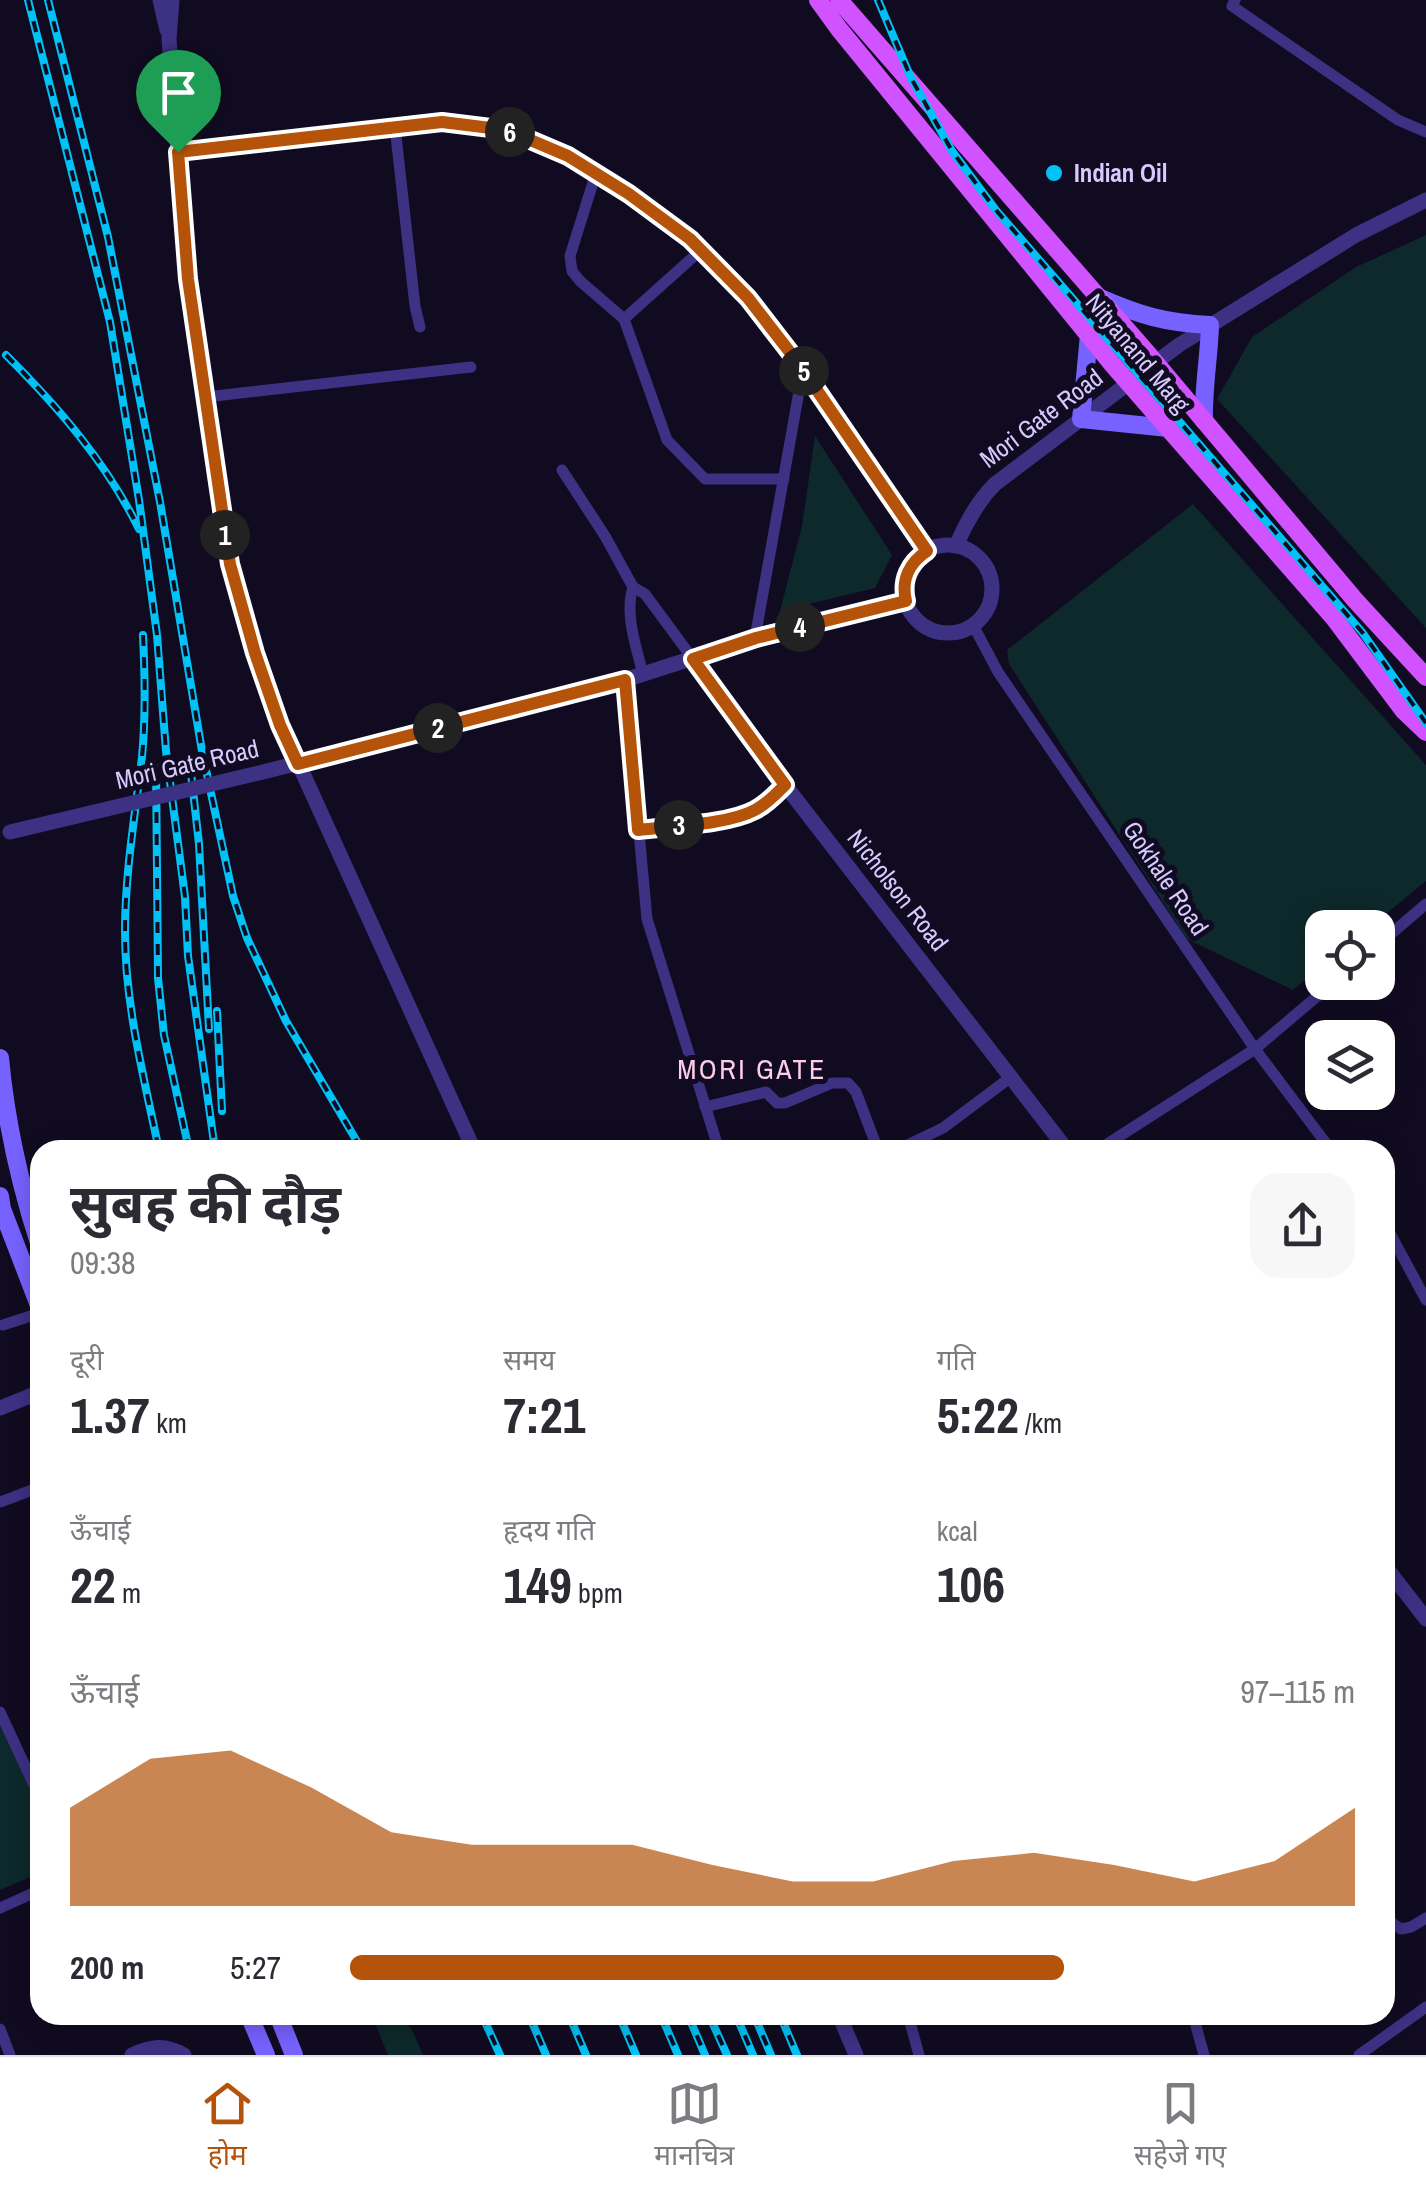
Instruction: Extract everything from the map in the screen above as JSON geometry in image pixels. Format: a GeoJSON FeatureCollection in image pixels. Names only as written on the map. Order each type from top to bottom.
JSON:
{"type":"FeatureCollection","features":[{"type":"Feature","properties":{"kind":"main road","name":"Nityanand Marg"},"geometry":{"type":"LineString","coordinates":[[818,0],[1129,383],[1422,720]]}},
{"type":"Feature","properties":{"kind":"main road","name":"Nityanand Marg"},"geometry":{"type":"LineString","coordinates":[[839,0],[1355,600],[1426,677]]}},
{"type":"Feature","properties":{"kind":"main road"},"geometry":{"type":"LineString","coordinates":[[889,90],[905,76]]}},
{"type":"Feature","properties":{"kind":"main road"},"geometry":{"type":"LineString","coordinates":[[908,113],[924,98]]}},
{"type":"Feature","properties":{"kind":"main road"},"geometry":{"type":"LineString","coordinates":[[1098,297],[1149,318],[1210,325],[1204,421]]}},
{"type":"Feature","properties":{"kind":"main road"},"geometry":{"type":"LineString","coordinates":[[1090,335],[1081,419],[1168,428]]}},
{"type":"Feature","properties":{"kind":"main road"},"geometry":{"type":"LineString","coordinates":[[1334,618],[1355,600]]}},
{"type":"Feature","properties":{"kind":"main road"},"geometry":{"type":"LineString","coordinates":[[0,1058],[4,1102],[30,1216]]}},
{"type":"Feature","properties":{"kind":"main road"},"geometry":{"type":"LineString","coordinates":[[0,1196],[7,1239],[30,1289]]}},
{"type":"Feature","properties":{"kind":"main road"},"geometry":{"type":"LineString","coordinates":[[254,2025],[266,2055]]}},
{"type":"Feature","properties":{"kind":"main road"},"geometry":{"type":"LineString","coordinates":[[282,2025],[294,2055]]}},
{"type":"Feature","properties":{"kind":"street"},"geometry":{"type":"LineString","coordinates":[[160,0],[169,40],[188,279],[230,564],[280,725],[469,1140]]}},
{"type":"Feature","properties":{"kind":"street"},"geometry":{"type":"LineString","coordinates":[[169,40],[172,0]]}},
{"type":"Feature","properties":{"kind":"street"},"geometry":{"type":"LineString","coordinates":[[1235,0],[1232,6],[1398,120],[1426,132]]}},
{"type":"Feature","properties":{"kind":"street"},"geometry":{"type":"LineString","coordinates":[[178,152],[442,122],[507,130],[568,156],[690,239],[748,298],[804,370],[927,551]]}},
{"type":"Feature","properties":{"kind":"street"},"geometry":{"type":"LineString","coordinates":[[395,127],[420,327]]}},
{"type":"Feature","properties":{"kind":"street"},"geometry":{"type":"LineString","coordinates":[[596,174],[570,264],[580,281],[624,319],[667,440],[706,480],[784,480]]}},
{"type":"Feature","properties":{"kind":"street","name":"Mori Gate Road"},"geometry":{"type":"LineString","coordinates":[[956,546],[978,505],[995,484],[1155,363],[1356,236],[1426,200]]}},
{"type":"Feature","properties":{"kind":"street"},"geometry":{"type":"LineString","coordinates":[[624,319],[701,250]]}},
{"type":"Feature","properties":{"kind":"street"},"geometry":{"type":"LineString","coordinates":[[206,396],[471,366]]}},
{"type":"Feature","properties":{"kind":"street"},"geometry":{"type":"LineString","coordinates":[[756,638],[804,370]]}},
{"type":"Feature","properties":{"kind":"street"},"geometry":{"type":"LineString","coordinates":[[562,470],[633,587],[645,594],[693,659]]}},
{"type":"Feature","properties":{"kind":"street"},"geometry":{"type":"LineString","coordinates":[[956,546],[978,558],[990,580],[989,605],[973,625],[958,632],[934,631],[919,622],[909,609],[904,586],[908,572],[927,551],[956,546]]}},
{"type":"Feature","properties":{"kind":"street"},"geometry":{"type":"LineString","coordinates":[[633,587],[631,617],[643,675]]}},
{"type":"Feature","properties":{"kind":"street","name":"Mori Gate Road"},"geometry":{"type":"LineString","coordinates":[[5,832],[298,764],[625,680],[756,638],[906,601]]}},
{"type":"Feature","properties":{"kind":"street","name":"Gokhale Road"},"geometry":{"type":"LineString","coordinates":[[973,625],[998,672],[1255,1049],[1323,1140]]}},
{"type":"Feature","properties":{"kind":"street","name":"Nicholson Road"},"geometry":{"type":"LineString","coordinates":[[693,659],[785,785],[1059,1140]]}},
{"type":"Feature","properties":{"kind":"street"},"geometry":{"type":"LineString","coordinates":[[625,680],[646,919],[716,1140]]}},
{"type":"Feature","properties":{"kind":"street"},"geometry":{"type":"LineString","coordinates":[[638,830],[742,815],[762,806],[785,785]]}},
{"type":"Feature","properties":{"kind":"street"},"geometry":{"type":"LineString","coordinates":[[1395,931],[1426,904]]}},
{"type":"Feature","properties":{"kind":"street"},"geometry":{"type":"LineString","coordinates":[[1113,1140],[1255,1049],[1313,1000]]}},
{"type":"Feature","properties":{"kind":"street"},"geometry":{"type":"LineString","coordinates":[[917,1140],[943,1128],[1010,1077]]}},
{"type":"Feature","properties":{"kind":"street"},"geometry":{"type":"LineString","coordinates":[[705,1108],[766,1092],[777,1103],[784,1103],[832,1083],[848,1083],[856,1092],[874,1140]]}},
{"type":"Feature","properties":{"kind":"street"},"geometry":{"type":"LineString","coordinates":[[1395,1243],[1426,1300]]}},
{"type":"Feature","properties":{"kind":"street"},"geometry":{"type":"LineString","coordinates":[[2,1322],[30,1314]]}},
{"type":"Feature","properties":{"kind":"street"},"geometry":{"type":"LineString","coordinates":[[0,1408],[30,1396]]}},
{"type":"Feature","properties":{"kind":"street"},"geometry":{"type":"LineString","coordinates":[[0,1502],[30,1491]]}},
{"type":"Feature","properties":{"kind":"street"},"geometry":{"type":"LineString","coordinates":[[1395,1579],[1426,1619]]}},
{"type":"Feature","properties":{"kind":"street"},"geometry":{"type":"LineString","coordinates":[[0,1712],[30,1776]]}},
{"type":"Feature","properties":{"kind":"street"},"geometry":{"type":"LineString","coordinates":[[0,1908],[30,1894]]}},
{"type":"Feature","properties":{"kind":"street"},"geometry":{"type":"LineString","coordinates":[[1395,1925],[1406,1929],[1426,1918]]}},
{"type":"Feature","properties":{"kind":"street"},"geometry":{"type":"LineString","coordinates":[[1358,2055],[1426,2007]]}},
{"type":"Feature","properties":{"kind":"street"},"geometry":{"type":"LineString","coordinates":[[843,2025],[856,2055]]}},
{"type":"Feature","properties":{"kind":"street"},"geometry":{"type":"LineString","coordinates":[[911,2025],[920,2055]]}},
{"type":"Feature","properties":{"kind":"street"},"geometry":{"type":"LineString","coordinates":[[1196,2025],[1204,2055]]}},
{"type":"Feature","properties":{"kind":"street"},"geometry":{"type":"LineString","coordinates":[[0,2029],[10,2055]]}},
{"type":"Feature","properties":{"kind":"street"},"geometry":{"type":"LineString","coordinates":[[132,2055],[159,2046],[168,2046],[184,2055]]}},
{"type":"Feature","properties":{"kind":"green space"},"geometry":{"type":"Polygon","coordinates":[[[1426,235],[1426,628],[1217,399],[1252,337],[1356,267],[1426,235]]]}},
{"type":"Feature","properties":{"kind":"green space"},"geometry":{"type":"Polygon","coordinates":[[[815,436],[892,555],[875,588],[780,611],[802,526],[815,436]]]}},
{"type":"Feature","properties":{"kind":"green space"},"geometry":{"type":"Polygon","coordinates":[[[1193,504],[1426,765],[1426,881],[1391,910],[1305,910],[1305,980],[1293,990],[1187,939],[1009,664],[1007,650],[1193,504]]]}},
{"type":"Feature","properties":{"kind":"green space"},"geometry":{"type":"Polygon","coordinates":[[[0,1720],[30,1789],[30,1877],[0,1890],[0,1720]]]}},
{"type":"Feature","properties":{"kind":"green space"},"geometry":{"type":"Polygon","coordinates":[[[376,2025],[408,2025],[423,2055],[388,2055],[376,2025]]]}},
{"type":"Feature","properties":{"kind":"railway"},"geometry":{"type":"LineString","coordinates":[[28,0],[110,322],[139,500],[157,635],[188,956],[214,1140]]}},
{"type":"Feature","properties":{"kind":"railway"},"geometry":{"type":"LineString","coordinates":[[48,0],[108,237],[160,502],[202,751],[233,896],[247,938],[286,1021],[356,1140]]}},
{"type":"Feature","properties":{"kind":"railway"},"geometry":{"type":"LineString","coordinates":[[878,0],[911,78],[952,151],[995,209],[1362,632],[1426,723]]}},
{"type":"Feature","properties":{"kind":"railway"},"geometry":{"type":"LineString","coordinates":[[6,355],[80,436],[139,529]]}},
{"type":"Feature","properties":{"kind":"railway"},"geometry":{"type":"LineString","coordinates":[[143,635],[144,726],[125,932],[136,1041],[157,1140]]}},
{"type":"Feature","properties":{"kind":"railway"},"geometry":{"type":"LineString","coordinates":[[189,755],[199,844],[209,1029]]}},
{"type":"Feature","properties":{"kind":"railway"},"geometry":{"type":"LineString","coordinates":[[156,768],[158,978],[164,1035],[187,1140]]}},
{"type":"Feature","properties":{"kind":"railway"},"geometry":{"type":"LineString","coordinates":[[217,1011],[222,1111]]}},
{"type":"Feature","properties":{"kind":"railway"},"geometry":{"type":"LineString","coordinates":[[486,2025],[500,2055]]}},
{"type":"Feature","properties":{"kind":"railway"},"geometry":{"type":"LineString","coordinates":[[533,2025],[546,2055]]}},
{"type":"Feature","properties":{"kind":"railway"},"geometry":{"type":"LineString","coordinates":[[573,2025],[586,2055]]}},
{"type":"Feature","properties":{"kind":"railway"},"geometry":{"type":"LineString","coordinates":[[623,2025],[636,2055]]}},
{"type":"Feature","properties":{"kind":"railway"},"geometry":{"type":"LineString","coordinates":[[665,2025],[678,2055]]}},
{"type":"Feature","properties":{"kind":"railway"},"geometry":{"type":"LineString","coordinates":[[692,2025],[705,2055]]}},
{"type":"Feature","properties":{"kind":"railway"},"geometry":{"type":"LineString","coordinates":[[714,2025],[727,2055]]}},
{"type":"Feature","properties":{"kind":"railway"},"geometry":{"type":"LineString","coordinates":[[740,2025],[753,2055]]}},
{"type":"Feature","properties":{"kind":"railway"},"geometry":{"type":"LineString","coordinates":[[758,2025],[771,2055]]}},
{"type":"Feature","properties":{"kind":"railway"},"geometry":{"type":"LineString","coordinates":[[784,2025],[797,2055]]}},
{"type":"Feature","properties":{"kind":"place","name":"Indian Oil"},"geometry":{"type":"Point","coordinates":[1054,173]}},
{"type":"Feature","properties":{"kind":"district","name":"MORI GATE"},"geometry":{"type":"Point","coordinates":[752,1069]}},
{"type":"Feature","properties":{"kind":"route"},"geometry":{"type":"LineString","coordinates":[[442,122],[507,130],[568,156],[629,194],[690,239],[748,298],[799,364],[927,551],[908,572],[904,586],[906,601],[756,638],[693,659],[785,785],[767,803],[742,815],[638,830],[625,680],[298,764],[255,653],[230,564],[188,279],[178,152],[442,122]]}}]}
